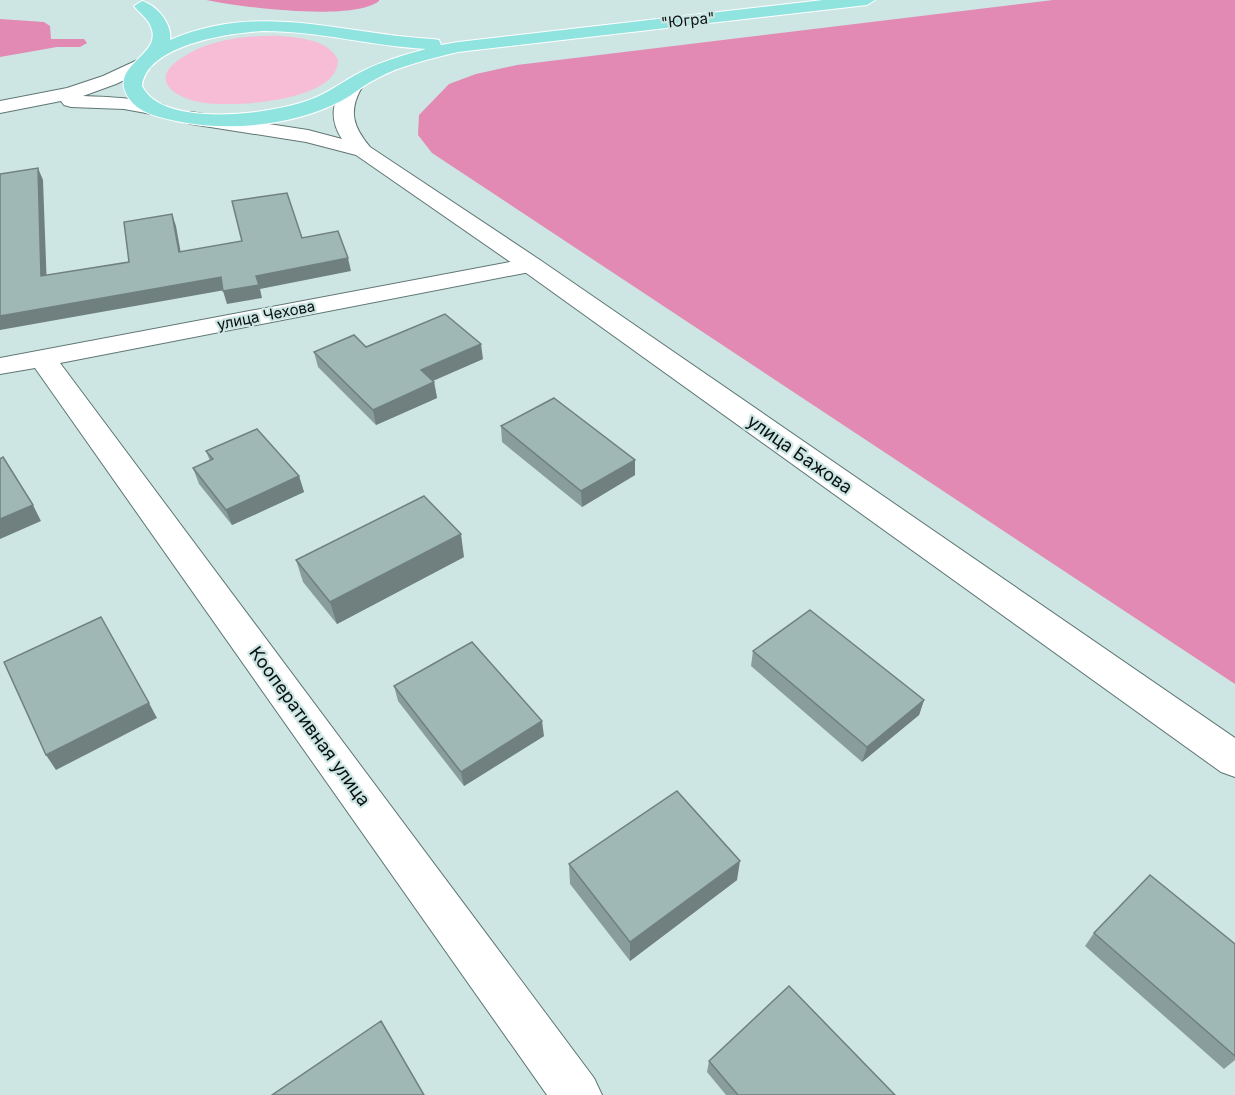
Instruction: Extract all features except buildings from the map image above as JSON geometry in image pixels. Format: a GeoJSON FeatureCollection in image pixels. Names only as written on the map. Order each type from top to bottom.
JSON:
{"type":"FeatureCollection","features":[{"type":"Feature","properties":{"kind":"highway","name":"\"Югра\""},"geometry":{"type":"LineString","coordinates":[[510,40],[867,0]]}},
{"type":"Feature","properties":{"kind":"highway"},"geometry":{"type":"LineString","coordinates":[[137,3],[161,27],[163,34],[161,44],[134,75],[132,88],[140,99],[156,109],[180,116],[226,120],[275,115],[320,103],[374,73],[416,57],[458,47],[510,40]]}},
{"type":"Feature","properties":{"kind":"highway"},"geometry":{"type":"LineString","coordinates":[[137,3],[173,13]]}},
{"type":"Feature","properties":{"kind":"highway"},"geometry":{"type":"LineString","coordinates":[[202,19],[323,30],[406,43],[453,44],[510,40]]}},
{"type":"Feature","properties":{"kind":"highway"},"geometry":{"type":"LineString","coordinates":[[146,61],[173,45],[205,35],[241,28],[278,26]]}},
{"type":"Feature","properties":{"kind":"highway"},"geometry":{"type":"LineString","coordinates":[[323,30],[349,38],[365,50],[368,65],[355,84]]}},
{"type":"Feature","properties":{"kind":"street"},"geometry":{"type":"LineString","coordinates":[[21,104],[98,85],[146,61]]}},
{"type":"Feature","properties":{"kind":"street"},"geometry":{"type":"LineString","coordinates":[[355,84],[344,100],[342,115],[350,137],[363,151]]}},
{"type":"Feature","properties":{"kind":"street"},"geometry":{"type":"LineString","coordinates":[[0,107],[86,101],[124,103],[156,109]]}},
{"type":"Feature","properties":{"kind":"street"},"geometry":{"type":"LineString","coordinates":[[180,116],[308,136],[363,151]]}},
{"type":"Feature","properties":{"kind":"street","name":"улица Бажова"},"geometry":{"type":"LineString","coordinates":[[363,151],[531,265],[1235,760]]}},
{"type":"Feature","properties":{"kind":"street","name":"улица Чехова"},"geometry":{"type":"LineString","coordinates":[[0,366],[531,265]]}},
{"type":"Feature","properties":{"kind":"street","name":"Кооперативная улица"},"geometry":{"type":"LineString","coordinates":[[42,358],[578,1095]]}},
{"type":"Feature","properties":{"kind":"shaded area"},"geometry":{"type":"Polygon","coordinates":[[[206,0],[379,1],[365,7],[345,11],[321,12],[269,9],[206,0]]]}},
{"type":"Feature","properties":{"kind":"shaded area"},"geometry":{"type":"Polygon","coordinates":[[[1053,0],[1235,0],[1235,684],[432,153],[418,135],[419,115],[449,84],[476,74],[517,65],[1053,0]]]}},
{"type":"Feature","properties":{"kind":"shaded area"},"geometry":{"type":"Polygon","coordinates":[[[0,19],[44,22],[50,26],[51,39],[84,39],[87,43],[80,47],[57,47],[0,57],[0,19]]]}},
{"type":"Feature","properties":{"kind":"shaded area"},"geometry":{"type":"Polygon","coordinates":[[[256,36],[282,36],[314,41],[328,48],[338,60],[333,74],[321,86],[302,94],[256,103],[199,102],[181,96],[168,86],[166,74],[180,59],[191,52],[229,40],[256,36]]]}}]}
